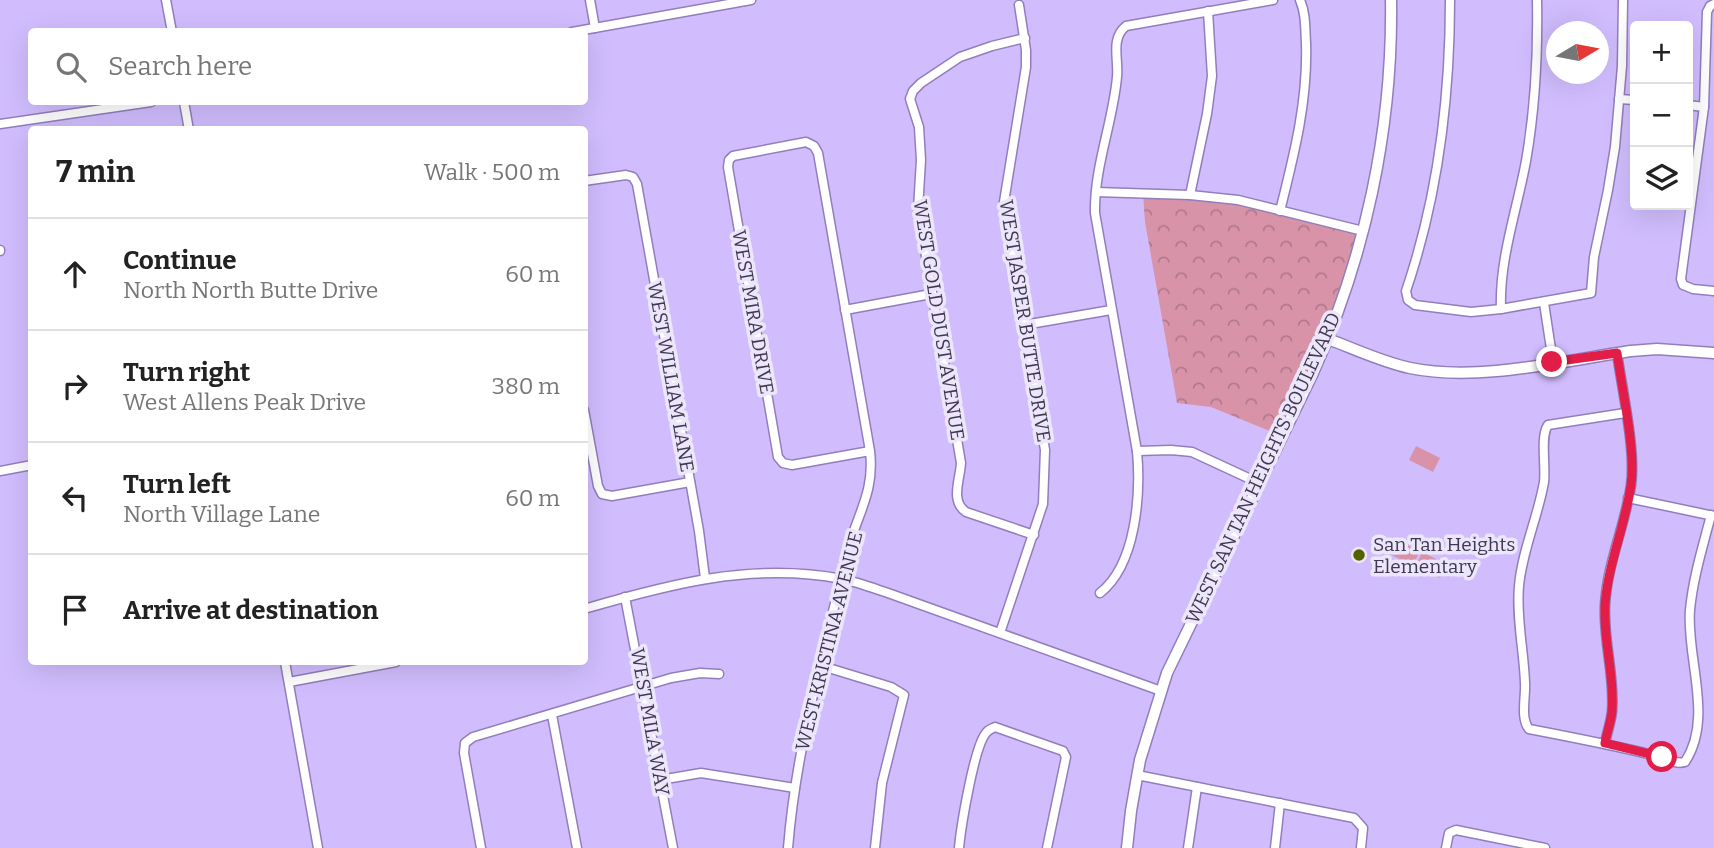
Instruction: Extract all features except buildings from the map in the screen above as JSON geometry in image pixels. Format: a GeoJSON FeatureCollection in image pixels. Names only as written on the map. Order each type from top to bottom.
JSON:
{"type":"FeatureCollection","features":[{"type":"Feature","properties":{"kind":"street"},"geometry":{"type":"LineString","coordinates":[[166,0],[171,28]]}},
{"type":"Feature","properties":{"kind":"street"},"geometry":{"type":"LineString","coordinates":[[590,0],[595,28]]}},
{"type":"Feature","properties":{"kind":"street"},"geometry":{"type":"LineString","coordinates":[[588,29],[751,0]]}},
{"type":"Feature","properties":{"kind":"street"},"geometry":{"type":"LineString","coordinates":[[1100,593],[1117,575],[1129,545],[1138,490],[1137,451],[1095,213],[1096,192],[1114,100],[1118,32],[1126,26],[1273,0]]}},
{"type":"Feature","properties":{"kind":"street"},"geometry":{"type":"LineString","coordinates":[[1280,211],[1301,122],[1305,92],[1304,8],[1300,0]]}},
{"type":"Feature","properties":{"kind":"street","name":"WEST SAN TAN HEIGHTS BOULEVARD"},"geometry":{"type":"LineString","coordinates":[[1127,848],[1138,775],[1161,691],[1183,638],[1328,338],[1363,231],[1384,127],[1391,0]]}},
{"type":"Feature","properties":{"kind":"street"},"geometry":{"type":"LineString","coordinates":[[1450,0],[1443,140],[1431,198],[1406,291],[1408,300],[1415,305],[1471,312],[1501,310],[1591,293],[1595,247],[1608,190],[1619,99],[1623,0]]}},
{"type":"Feature","properties":{"kind":"street"},"geometry":{"type":"LineString","coordinates":[[1501,310],[1503,273],[1526,159],[1531,116],[1537,0]]}},
{"type":"Feature","properties":{"kind":"street","name":"WEST JASPER BUTTE DRIVE"},"geometry":{"type":"LineString","coordinates":[[1000,633],[1043,504],[1045,450],[1004,202],[1025,78],[1024,38],[1019,5]]}},
{"type":"Feature","properties":{"kind":"street"},"geometry":{"type":"LineString","coordinates":[[1712,5],[1707,12],[1704,107],[1681,279],[1683,285],[1693,289],[1714,291]]}},
{"type":"Feature","properties":{"kind":"street"},"geometry":{"type":"LineString","coordinates":[[1190,195],[1212,76],[1208,11]]}},
{"type":"Feature","properties":{"kind":"street","name":"WEST GOLD DUST AVENUE"},"geometry":{"type":"LineString","coordinates":[[1024,38],[960,57],[913,91],[911,99],[919,127],[921,160],[918,209],[961,463],[957,500],[960,508],[1034,535]]}},
{"type":"Feature","properties":{"kind":"street"},"geometry":{"type":"LineString","coordinates":[[1619,99],[1630,100]]}},
{"type":"Feature","properties":{"kind":"street"},"geometry":{"type":"LineString","coordinates":[[0,124],[130,105]]}},
{"type":"Feature","properties":{"kind":"street"},"geometry":{"type":"LineString","coordinates":[[185,105],[188,126]]}},
{"type":"Feature","properties":{"kind":"street"},"geometry":{"type":"LineString","coordinates":[[1693,106],[1704,107]]}},
{"type":"Feature","properties":{"kind":"street","name":"WEST MIRA DRIVE"},"geometry":{"type":"LineString","coordinates":[[814,146],[806,142],[733,156],[728,167],[778,457],[783,463],[792,465],[870,451]]}},
{"type":"Feature","properties":{"kind":"street","name":"WEST KRISTINA AVENUE"},"geometry":{"type":"LineString","coordinates":[[788,848],[805,732],[850,544],[870,485],[870,451],[818,153],[814,146]]}},
{"type":"Feature","properties":{"kind":"street","name":"WEST WILLIAM LANE"},"geometry":{"type":"LineString","coordinates":[[588,180],[626,175],[633,177],[637,184],[705,578]]}},
{"type":"Feature","properties":{"kind":"street"},"geometry":{"type":"LineString","coordinates":[[1096,192],[1190,195],[1238,200],[1363,231]]}},
{"type":"Feature","properties":{"kind":"street"},"geometry":{"type":"LineString","coordinates":[[845,310],[931,294]]}},
{"type":"Feature","properties":{"kind":"street"},"geometry":{"type":"LineString","coordinates":[[1544,303],[1552,362]]}},
{"type":"Feature","properties":{"kind":"street"},"geometry":{"type":"LineString","coordinates":[[1024,325],[1111,310]]}},
{"type":"Feature","properties":{"kind":"street"},"geometry":{"type":"LineString","coordinates":[[1328,338],[1384,361],[1438,372],[1465,373],[1657,349],[1714,353]]}},
{"type":"Feature","properties":{"kind":"street"},"geometry":{"type":"LineString","coordinates":[[1605,743],[1612,713],[1612,693],[1605,632],[1605,604],[1609,573],[1632,473],[1617,353]]}},
{"type":"Feature","properties":{"kind":"street"},"geometry":{"type":"LineString","coordinates":[[1625,413],[1548,425],[1544,430],[1544,482],[1519,587],[1525,724],[1530,729],[1605,743],[1662,757],[1678,764],[1685,762],[1689,756],[1698,720],[1690,610],[1712,516],[1628,498]]}},
{"type":"Feature","properties":{"kind":"street"},"geometry":{"type":"LineString","coordinates":[[588,428],[598,486],[602,494],[612,496],[690,482]]}},
{"type":"Feature","properties":{"kind":"street"},"geometry":{"type":"LineString","coordinates":[[1137,451],[1192,452],[1259,483]]}},
{"type":"Feature","properties":{"kind":"street"},"geometry":{"type":"LineString","coordinates":[[0,471],[28,466]]}},
{"type":"Feature","properties":{"kind":"street"},"geometry":{"type":"LineString","coordinates":[[588,608],[705,578],[770,573],[841,579],[888,593],[1161,691]]}},
{"type":"Feature","properties":{"kind":"street","name":"WEST MILA WAY"},"geometry":{"type":"LineString","coordinates":[[625,597],[673,848]]}},
{"type":"Feature","properties":{"kind":"street"},"geometry":{"type":"LineString","coordinates":[[286,665],[318,848]]}},
{"type":"Feature","properties":{"kind":"street"},"geometry":{"type":"LineString","coordinates":[[289,682],[380,665]]}},
{"type":"Feature","properties":{"kind":"street"},"geometry":{"type":"LineString","coordinates":[[822,666],[891,687],[904,695],[882,782],[875,848]]}},
{"type":"Feature","properties":{"kind":"street"},"geometry":{"type":"LineString","coordinates":[[481,848],[464,753],[466,743],[473,737],[643,686],[701,673],[719,674]]}},
{"type":"Feature","properties":{"kind":"street"},"geometry":{"type":"LineString","coordinates":[[552,715],[577,848]]}},
{"type":"Feature","properties":{"kind":"street"},"geometry":{"type":"LineString","coordinates":[[959,848],[970,785],[982,739],[987,731],[995,727],[1063,751],[1066,757],[1046,848]]}},
{"type":"Feature","properties":{"kind":"street"},"geometry":{"type":"LineString","coordinates":[[660,780],[701,773],[795,788]]}},
{"type":"Feature","properties":{"kind":"street"},"geometry":{"type":"LineString","coordinates":[[1138,775],[1354,818],[1363,828],[1361,848]]}},
{"type":"Feature","properties":{"kind":"street"},"geometry":{"type":"LineString","coordinates":[[1188,848],[1197,787]]}},
{"type":"Feature","properties":{"kind":"street"},"geometry":{"type":"LineString","coordinates":[[1275,848],[1280,803]]}},
{"type":"Feature","properties":{"kind":"street"},"geometry":{"type":"LineString","coordinates":[[1446,848],[1449,833],[1463,830],[1545,848]]}},
{"type":"Feature","properties":{"kind":"green space"},"geometry":{"type":"Polygon","coordinates":[[[1143,194],[1219,198],[1363,231],[1347,284],[1282,436],[1211,407],[1177,403],[1145,222],[1143,194]]]}},
{"type":"Feature","properties":{"kind":"green space"},"geometry":{"type":"Polygon","coordinates":[[[1416,446],[1440,458],[1433,472],[1409,460],[1416,446]]]}},
{"type":"Feature","properties":{"kind":"green space"},"geometry":{"type":"Polygon","coordinates":[[[1396,540],[1420,551],[1413,565],[1389,554],[1396,540]]]}},
{"type":"Feature","properties":{"kind":"green space"},"geometry":{"type":"Polygon","coordinates":[[[1422,552],[1446,564],[1440,578],[1416,566],[1422,552]]]}},
{"type":"Feature","properties":{"kind":"place","name":"San Tan Heights Elementary"},"geometry":{"type":"Point","coordinates":[1359,555]}},
{"type":"Feature","properties":{"kind":"route"},"geometry":{"type":"LineString","coordinates":[[1552,362],[1617,353],[1632,473],[1609,573],[1605,604],[1612,713],[1605,743],[1662,757]]}}]}
